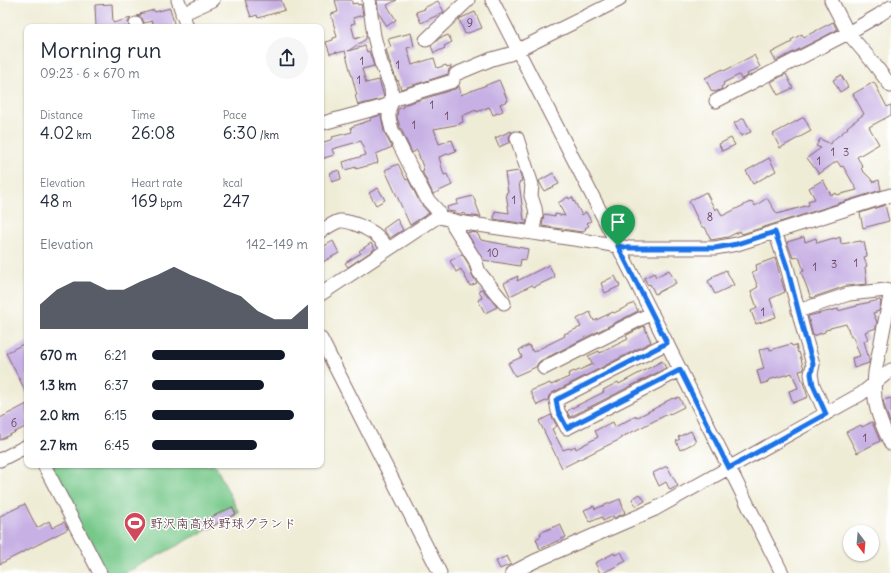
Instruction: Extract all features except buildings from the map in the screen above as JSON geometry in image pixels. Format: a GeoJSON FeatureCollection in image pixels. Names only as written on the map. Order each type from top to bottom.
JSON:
{"type":"FeatureCollection","features":[{"type":"Feature","properties":{"kind":"street"},"geometry":{"type":"LineString","coordinates":[[178,0],[186,24]]}},
{"type":"Feature","properties":{"kind":"street"},"geometry":{"type":"LineString","coordinates":[[182,14],[213,0]]}},
{"type":"Feature","properties":{"kind":"street"},"geometry":{"type":"LineString","coordinates":[[369,0],[374,36],[381,63],[391,87],[392,102],[389,109],[392,130],[427,199],[438,211],[440,217]]}},
{"type":"Feature","properties":{"kind":"street"},"geometry":{"type":"LineString","coordinates":[[426,40],[468,0]]}},
{"type":"Feature","properties":{"kind":"street"},"geometry":{"type":"LineString","coordinates":[[492,0],[652,313],[782,573]]}},
{"type":"Feature","properties":{"kind":"street"},"geometry":{"type":"LineString","coordinates":[[324,123],[385,106],[398,98],[455,77],[492,59],[518,51],[618,0]]}},
{"type":"Feature","properties":{"kind":"street"},"geometry":{"type":"LineString","coordinates":[[831,0],[848,33],[891,86]]}},
{"type":"Feature","properties":{"kind":"street"},"geometry":{"type":"LineString","coordinates":[[716,101],[848,33],[891,7]]}},
{"type":"Feature","properties":{"kind":"street"},"geometry":{"type":"LineString","coordinates":[[517,138],[532,185],[531,196],[536,215],[532,233]]}},
{"type":"Feature","properties":{"kind":"street"},"geometry":{"type":"LineString","coordinates":[[324,292],[434,219],[440,217],[458,222],[629,248],[715,248],[737,244],[891,195]]}},
{"type":"Feature","properties":{"kind":"street"},"geometry":{"type":"LineString","coordinates":[[324,229],[338,222],[342,221],[349,223],[371,231],[388,249]]}},
{"type":"Feature","properties":{"kind":"street"},"geometry":{"type":"LineString","coordinates":[[453,221],[453,225],[475,260],[479,272],[504,303]]}},
{"type":"Feature","properties":{"kind":"street"},"geometry":{"type":"LineString","coordinates":[[775,232],[787,267],[813,364],[811,374],[813,385],[826,414]]}},
{"type":"Feature","properties":{"kind":"street"},"geometry":{"type":"LineString","coordinates":[[798,311],[850,294],[886,290],[891,294],[875,372],[874,384],[874,395],[885,416],[891,444]]}},
{"type":"Feature","properties":{"kind":"street"},"geometry":{"type":"LineString","coordinates":[[544,368],[652,313]]}},
{"type":"Feature","properties":{"kind":"street"},"geometry":{"type":"LineString","coordinates":[[667,343],[556,400],[558,411],[567,428],[680,370]]}},
{"type":"Feature","properties":{"kind":"street"},"geometry":{"type":"LineString","coordinates":[[324,345],[440,573]]}},
{"type":"Feature","properties":{"kind":"street"},"geometry":{"type":"LineString","coordinates":[[512,573],[534,561],[654,508],[729,468],[861,394],[891,370]]}},
{"type":"Feature","properties":{"kind":"street"},"geometry":{"type":"LineString","coordinates":[[0,460],[24,448]]}},
{"type":"Feature","properties":{"kind":"street"},"geometry":{"type":"LineString","coordinates":[[46,468],[100,573]]}},
{"type":"Feature","properties":{"kind":"green space","name":"野沢南高校 野球グランド"},"geometry":{"type":"Polygon","coordinates":[[[50,468],[216,468],[239,513],[125,573],[103,573],[50,468]]]}},
{"type":"Feature","properties":{"kind":"place","name":"野沢南高校 野球グランド"},"geometry":{"type":"Point","coordinates":[135,542]}},
{"type":"Feature","properties":{"kind":"route"},"geometry":{"type":"LineString","coordinates":[[775,232],[793,287],[813,364],[811,374],[813,385],[826,414],[729,468],[680,370],[567,428],[558,411],[556,400],[667,343],[618,246],[629,248],[715,248],[737,244],[775,232]]}}]}
